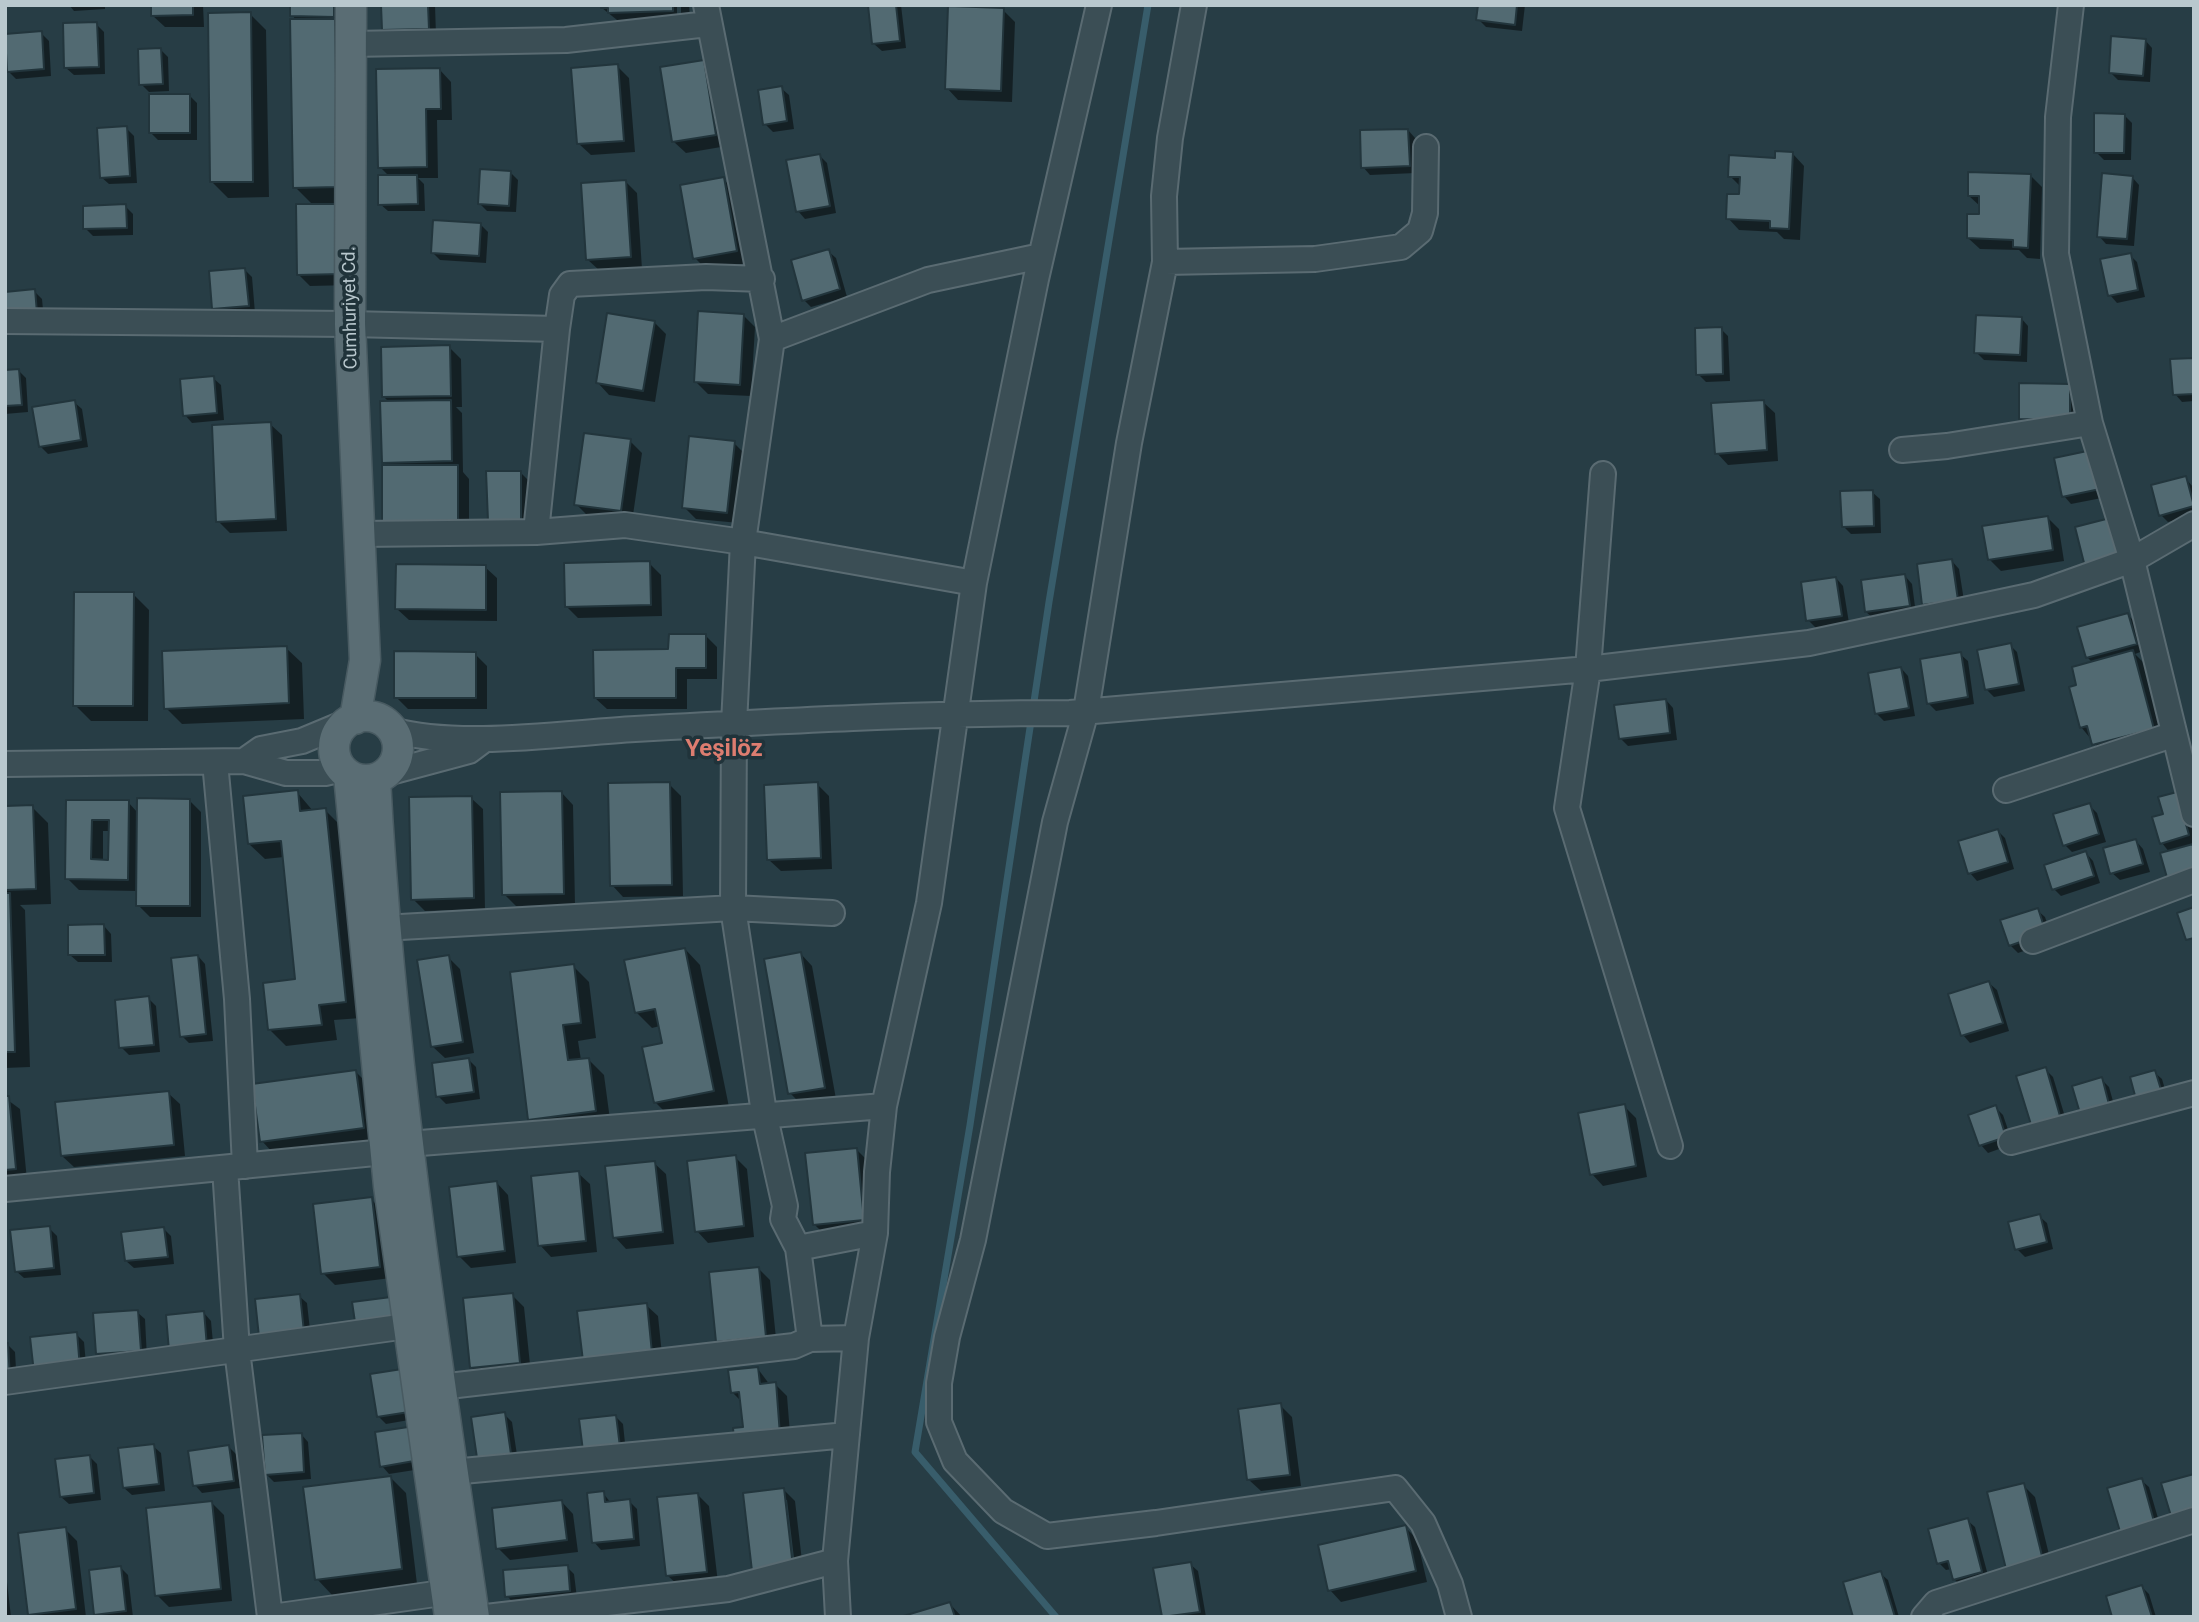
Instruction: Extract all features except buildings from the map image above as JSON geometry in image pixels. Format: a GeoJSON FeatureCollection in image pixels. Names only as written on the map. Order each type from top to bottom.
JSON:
{"type":"FeatureCollection","features":[{"type":"Feature","properties":{"kind":"main road","name":"Cumhuriyet Cd."},"geometry":{"type":"LineString","coordinates":[[351,5],[350,324],[362,610]]}},
{"type":"Feature","properties":{"kind":"main road"},"geometry":{"type":"LineString","coordinates":[[353,720],[365,660],[362,610]]}},
{"type":"Feature","properties":{"kind":"main road"},"geometry":{"type":"LineString","coordinates":[[362,610],[378,661],[390,727],[399,748],[396,762],[364,774]]}},
{"type":"Feature","properties":{"kind":"main road"},"geometry":{"type":"LineString","coordinates":[[390,727],[370,716],[353,720],[343,726],[335,743],[335,752],[364,774],[383,928],[407,1326],[455,1597],[474,1617]]}},
{"type":"Feature","properties":{"kind":"main road"},"geometry":{"type":"LineString","coordinates":[[364,774],[397,1148],[452,1472],[455,1597]]}},
{"type":"Feature","properties":{"kind":"street"},"geometry":{"type":"LineString","coordinates":[[838,1617],[835,1561],[856,1338],[875,1233],[877,1172],[884,1106],[929,903],[952,716],[974,583],[1041,257],[1099,5]]}},
{"type":"Feature","properties":{"kind":"street"},"geometry":{"type":"LineString","coordinates":[[1194,5],[1170,138],[1164,196],[1165,262],[973,1240],[947,1337],[939,1383],[939,1422],[955,1461],[1003,1511],[1047,1535],[1156,1523],[1395,1488],[1423,1523],[1450,1584],[1459,1617]]}},
{"type":"Feature","properties":{"kind":"street"},"geometry":{"type":"LineString","coordinates":[[2071,5],[2058,117],[2056,254],[2090,424],[2132,560],[2172,735],[2190,787],[2194,814]]}},
{"type":"Feature","properties":{"kind":"street"},"geometry":{"type":"LineString","coordinates":[[351,44],[566,40],[707,15],[772,339],[743,542],[734,724],[733,908],[764,1113],[785,1206],[783,1219],[798,1248],[810,1339]]}},
{"type":"Feature","properties":{"kind":"street"},"geometry":{"type":"LineString","coordinates":[[1165,262],[1315,260],[1401,247],[1420,231],[1425,213],[1426,147]]}},
{"type":"Feature","properties":{"kind":"street"},"geometry":{"type":"LineString","coordinates":[[772,339],[928,280],[1041,257]]}},
{"type":"Feature","properties":{"kind":"street"},"geometry":{"type":"LineString","coordinates":[[536,532],[557,329],[562,295],[570,284],[706,277],[762,279]]}},
{"type":"Feature","properties":{"kind":"street"},"geometry":{"type":"LineString","coordinates":[[5,321],[557,329]]}},
{"type":"Feature","properties":{"kind":"street"},"geometry":{"type":"LineString","coordinates":[[1902,450],[1947,446],[2090,424]]}},
{"type":"Feature","properties":{"kind":"street"},"geometry":{"type":"LineString","coordinates":[[1603,474],[1588,669],[1567,808],[1670,1146]]}},
{"type":"Feature","properties":{"kind":"street"},"geometry":{"type":"LineString","coordinates":[[390,727],[446,739],[988,713],[1078,712],[1588,669],[1809,643],[2034,595],[2132,560],[2194,524]]}},
{"type":"Feature","properties":{"kind":"street"},"geometry":{"type":"LineString","coordinates":[[360,534],[536,532],[625,525],[743,542],[974,583]]}},
{"type":"Feature","properties":{"kind":"street"},"geometry":{"type":"LineString","coordinates":[[244,761],[261,749],[302,741],[353,720]]}},
{"type":"Feature","properties":{"kind":"street"},"geometry":{"type":"LineString","coordinates":[[2006,790],[2172,735]]}},
{"type":"Feature","properties":{"kind":"street"},"geometry":{"type":"LineString","coordinates":[[5,764],[244,761],[286,773],[364,774],[469,751],[487,738]]}},
{"type":"Feature","properties":{"kind":"street"},"geometry":{"type":"LineString","coordinates":[[215,762],[237,999],[237,1350],[271,1617],[435,1594],[455,1597]]}},
{"type":"Feature","properties":{"kind":"street"},"geometry":{"type":"LineString","coordinates":[[2033,941],[2194,880]]}},
{"type":"Feature","properties":{"kind":"street"},"geometry":{"type":"LineString","coordinates":[[383,928],[733,908],[832,912]]}},
{"type":"Feature","properties":{"kind":"street"},"geometry":{"type":"LineString","coordinates":[[2011,1142],[2194,1093]]}},
{"type":"Feature","properties":{"kind":"street"},"geometry":{"type":"LineString","coordinates":[[5,1189],[764,1113],[884,1106]]}},
{"type":"Feature","properties":{"kind":"street"},"geometry":{"type":"LineString","coordinates":[[798,1248],[875,1233]]}},
{"type":"Feature","properties":{"kind":"street"},"geometry":{"type":"LineString","coordinates":[[5,1382],[407,1326]]}},
{"type":"Feature","properties":{"kind":"street"},"geometry":{"type":"LineString","coordinates":[[439,1387],[794,1346],[810,1339],[856,1338]]}},
{"type":"Feature","properties":{"kind":"street"},"geometry":{"type":"LineString","coordinates":[[452,1472],[847,1436]]}},
{"type":"Feature","properties":{"kind":"street"},"geometry":{"type":"LineString","coordinates":[[1924,1617],[1936,1603],[2194,1520]]}},
{"type":"Feature","properties":{"kind":"street"},"geometry":{"type":"LineString","coordinates":[[486,1617],[728,1589],[835,1561]]}},
{"type":"Feature","properties":{"kind":"waterway"},"geometry":{"type":"LineString","coordinates":[[1056,1617],[915,1452],[970,1125],[1049,602],[1148,5]]}},
{"type":"Feature","properties":{"kind":"district","name":"Yeşilöz"},"geometry":{"type":"Point","coordinates":[724,750]}}]}
